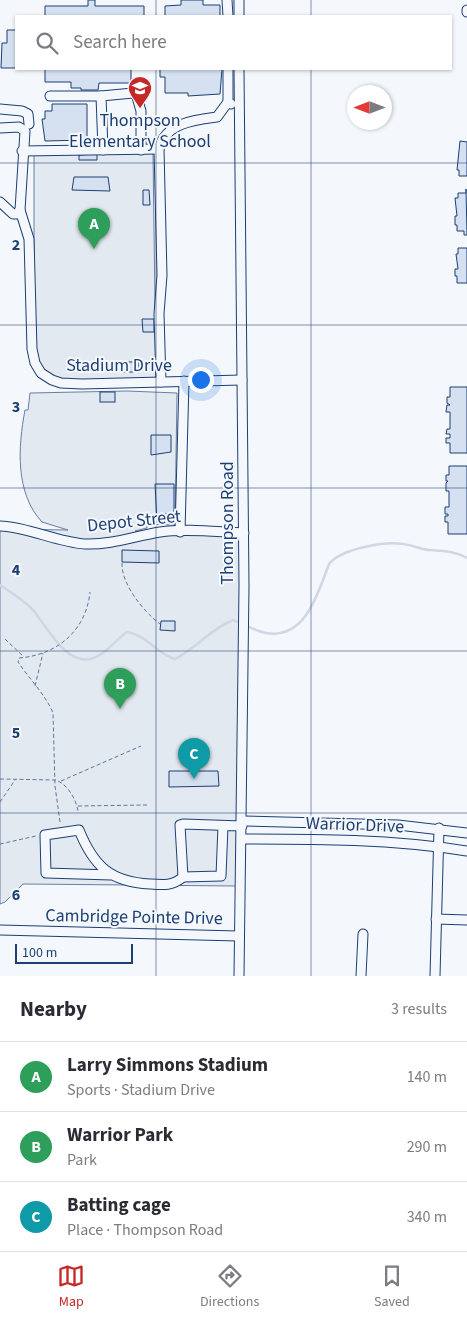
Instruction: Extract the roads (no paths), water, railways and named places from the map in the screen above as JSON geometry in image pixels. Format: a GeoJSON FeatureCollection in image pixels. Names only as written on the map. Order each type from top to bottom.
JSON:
{"type":"FeatureCollection","features":[{"type":"Feature","properties":{"kind":"street"},"geometry":{"type":"LineString","coordinates":[[227,0],[228,15]]}},
{"type":"Feature","properties":{"kind":"street"},"geometry":{"type":"LineString","coordinates":[[239,0],[239,15]]}},
{"type":"Feature","properties":{"kind":"street"},"geometry":{"type":"LineString","coordinates":[[160,382],[160,294],[162,275],[159,149],[164,136],[180,125],[194,120],[217,117],[228,102],[228,70]]}},
{"type":"Feature","properties":{"kind":"street","name":"Thompson Road"},"geometry":{"type":"LineString","coordinates":[[239,70],[244,586],[242,839],[238,936],[239,976]]}},
{"type":"Feature","properties":{"kind":"street"},"geometry":{"type":"LineString","coordinates":[[50,96],[136,94],[141,112],[141,150]]}},
{"type":"Feature","properties":{"kind":"street"},"geometry":{"type":"LineString","coordinates":[[101,96],[103,150]]}},
{"type":"Feature","properties":{"kind":"street"},"geometry":{"type":"LineString","coordinates":[[228,102],[240,109]]}},
{"type":"Feature","properties":{"kind":"street"},"geometry":{"type":"LineString","coordinates":[[0,109],[22,111],[28,114],[29,124]]}},
{"type":"Feature","properties":{"kind":"street"},"geometry":{"type":"LineString","coordinates":[[0,128],[23,129],[25,134],[22,151],[20,210],[17,214],[13,214],[0,202]]}},
{"type":"Feature","properties":{"kind":"street"},"geometry":{"type":"LineString","coordinates":[[22,151],[159,149]]}},
{"type":"Feature","properties":{"kind":"street","name":"Stadium Drive"},"geometry":{"type":"LineString","coordinates":[[20,210],[29,242],[31,340],[35,363],[41,373],[52,380],[71,384],[242,380]]}},
{"type":"Feature","properties":{"kind":"street"},"geometry":{"type":"LineString","coordinates":[[180,532],[184,381]]}},
{"type":"Feature","properties":{"kind":"street","name":"Depot Street"},"geometry":{"type":"LineString","coordinates":[[0,526],[19,527],[63,540],[86,544],[110,543],[161,532],[244,533]]}},
{"type":"Feature","properties":{"kind":"street","name":"Warrior Drive"},"geometry":{"type":"LineString","coordinates":[[183,877],[180,825],[388,824],[439,828],[467,833]]}},
{"type":"Feature","properties":{"kind":"street"},"geometry":{"type":"LineString","coordinates":[[111,875],[92,854],[80,830],[45,835],[45,871],[111,875],[130,883],[163,885],[173,883],[183,877],[221,876],[223,826]]}},
{"type":"Feature","properties":{"kind":"street"},"geometry":{"type":"LineString","coordinates":[[435,976],[437,846],[439,828]]}},
{"type":"Feature","properties":{"kind":"street","name":"Warrior Drive"},"geometry":{"type":"LineString","coordinates":[[242,839],[358,840],[437,846],[467,851]]}},
{"type":"Feature","properties":{"kind":"street"},"geometry":{"type":"LineString","coordinates":[[436,919],[467,920]]}},
{"type":"Feature","properties":{"kind":"street","name":"Cambridge Pointe Drive"},"geometry":{"type":"LineString","coordinates":[[0,930],[238,936]]}},
{"type":"Feature","properties":{"kind":"street"},"geometry":{"type":"LineString","coordinates":[[361,976],[363,934]]}},
{"type":"Feature","properties":{"kind":"waterway"},"geometry":{"type":"LineString","coordinates":[[0,585],[31,608],[63,649],[80,659],[90,659],[100,655],[127,632],[140,637],[175,659],[218,628],[233,620],[266,633],[280,633],[291,629],[301,622],[308,612],[315,600],[329,564],[343,554],[353,550],[395,543],[449,552],[467,558]]}},
{"type":"Feature","properties":{"kind":"place","name":"Thompson Elementary School"},"geometry":{"type":"Point","coordinates":[140,109]}},
{"type":"Feature","properties":{"kind":"place","name":"Larry Simmons Stadium"},"geometry":{"type":"Point","coordinates":[94,249]}},
{"type":"Feature","properties":{"kind":"place","name":"Warrior Park"},"geometry":{"type":"Point","coordinates":[120,709]}},
{"type":"Feature","properties":{"kind":"place","name":"Batting cage"},"geometry":{"type":"Point","coordinates":[194,779]}}]}
